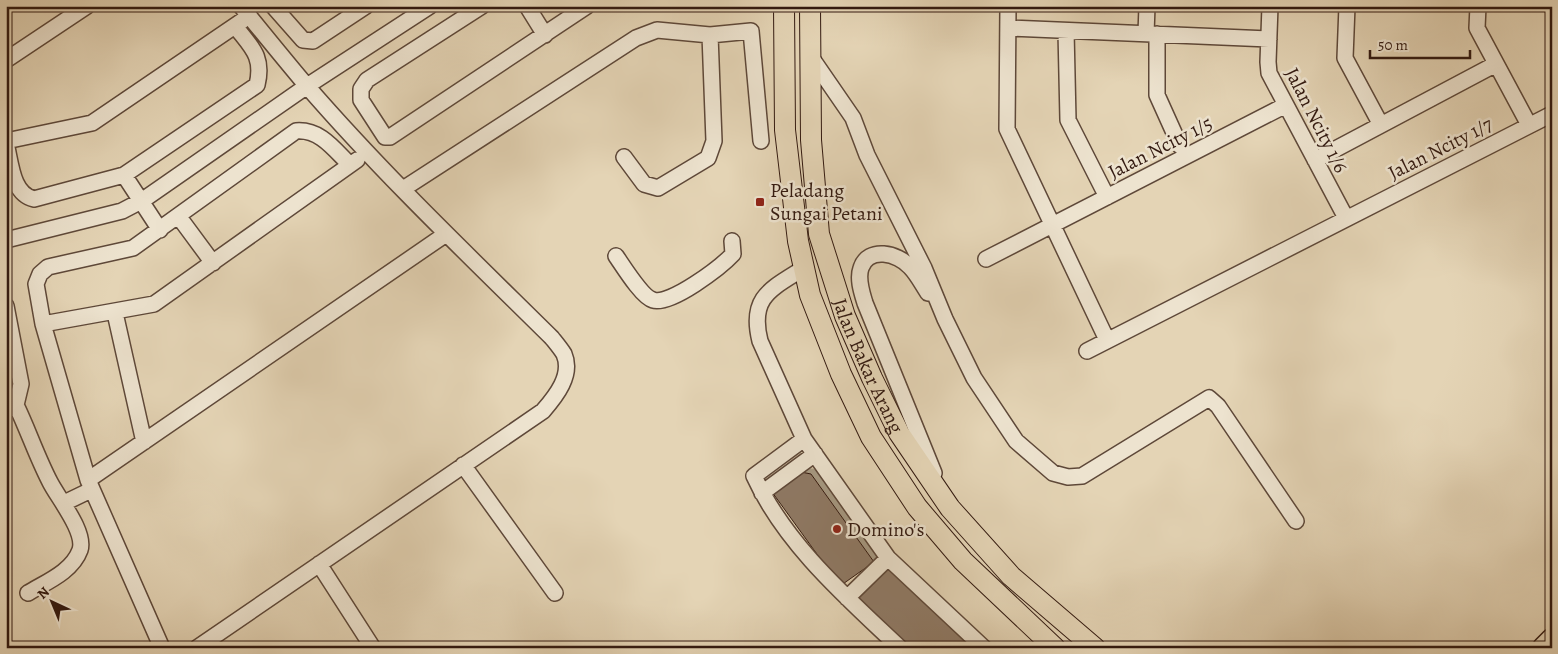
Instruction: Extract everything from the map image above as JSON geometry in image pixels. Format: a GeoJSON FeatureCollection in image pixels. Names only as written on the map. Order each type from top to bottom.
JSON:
{"type":"FeatureCollection","features":[{"type":"Feature","properties":{"kind":"highway"},"geometry":{"type":"LineString","coordinates":[[1544,648],[1552,640]]}},
{"type":"Feature","properties":{"kind":"main road","name":"Jalan Bakar Arang"},"geometry":{"type":"LineString","coordinates":[[784,6],[785,130],[798,241],[810,295],[841,374],[871,437],[917,508],[963,561],[1050,646]]}},
{"type":"Feature","properties":{"kind":"main road","name":"Jalan Bakar Arang"},"geometry":{"type":"LineString","coordinates":[[810,6],[811,140],[819,234],[845,316],[872,378],[899,433],[950,508],[1011,576],[1095,648]]}},
{"type":"Feature","properties":{"kind":"street"},"geometry":{"type":"LineString","coordinates":[[6,60],[87,6]]}},
{"type":"Feature","properties":{"kind":"street"},"geometry":{"type":"LineString","coordinates":[[273,6],[303,40],[307,41],[313,41],[366,6]]}},
{"type":"Feature","properties":{"kind":"street"},"geometry":{"type":"LineString","coordinates":[[6,240],[122,211],[143,200],[307,86],[430,6]]}},
{"type":"Feature","properties":{"kind":"street"},"geometry":{"type":"LineString","coordinates":[[482,6],[367,80],[362,89],[361,100],[385,138],[390,137],[587,6]]}},
{"type":"Feature","properties":{"kind":"street"},"geometry":{"type":"LineString","coordinates":[[527,6],[545,35]]}},
{"type":"Feature","properties":{"kind":"street"},"geometry":{"type":"LineString","coordinates":[[1008,6],[1007,129],[1108,340]]}},
{"type":"Feature","properties":{"kind":"street"},"geometry":{"type":"LineString","coordinates":[[1147,6],[1152,34],[1157,96],[1180,146]]}},
{"type":"Feature","properties":{"kind":"street","name":"Jalan Ncity 1/6"},"geometry":{"type":"LineString","coordinates":[[1270,6],[1269,73],[1346,218]]}},
{"type":"Feature","properties":{"kind":"street"},"geometry":{"type":"LineString","coordinates":[[1347,6],[1345,58],[1381,125]]}},
{"type":"Feature","properties":{"kind":"street"},"geometry":{"type":"LineString","coordinates":[[1478,6],[1477,28],[1529,125]]}},
{"type":"Feature","properties":{"kind":"street"},"geometry":{"type":"LineString","coordinates":[[197,648],[543,411],[558,394],[566,372],[564,355],[552,338],[446,234],[368,152],[307,86],[245,11],[235,26],[92,123],[6,142],[18,189],[24,197],[34,199],[124,175],[257,84],[259,62],[256,53],[235,26]]}},
{"type":"Feature","properties":{"kind":"street"},"geometry":{"type":"LineString","coordinates":[[1008,28],[1269,39]]}},
{"type":"Feature","properties":{"kind":"street"},"geometry":{"type":"LineString","coordinates":[[403,188],[636,38],[657,30],[710,35],[751,31],[760,141]]}},
{"type":"Feature","properties":{"kind":"street"},"geometry":{"type":"LineString","coordinates":[[1066,30],[1066,114],[1107,197]]}},
{"type":"Feature","properties":{"kind":"street"},"geometry":{"type":"LineString","coordinates":[[624,157],[644,184],[658,188],[708,158],[714,141],[710,35]]}},
{"type":"Feature","properties":{"kind":"street"},"geometry":{"type":"LineString","coordinates":[[811,57],[853,118],[867,155],[924,268],[974,378],[1016,441],[1053,473],[1068,477],[1082,476],[1209,398],[1218,406],[1296,521]]}},
{"type":"Feature","properties":{"kind":"street"},"geometry":{"type":"LineString","coordinates":[[1315,160],[1496,64]]}},
{"type":"Feature","properties":{"kind":"street","name":"Jalan Ncity 1/5"},"geometry":{"type":"LineString","coordinates":[[986,260],[1286,105]]}},
{"type":"Feature","properties":{"kind":"street","name":"Jalan Ncity 1/7"},"geometry":{"type":"LineString","coordinates":[[1087,351],[1552,114]]}},
{"type":"Feature","properties":{"kind":"street"},"geometry":{"type":"LineString","coordinates":[[162,648],[90,485],[43,324],[36,284],[40,274],[48,267],[127,249],[160,230],[296,131],[306,130],[316,134],[350,164]]}},
{"type":"Feature","properties":{"kind":"street"},"geometry":{"type":"LineString","coordinates":[[43,324],[115,313],[154,304],[368,152]]}},
{"type":"Feature","properties":{"kind":"street"},"geometry":{"type":"LineString","coordinates":[[124,175],[143,200],[160,230]]}},
{"type":"Feature","properties":{"kind":"street"},"geometry":{"type":"LineString","coordinates":[[178,216],[213,263]]}},
{"type":"Feature","properties":{"kind":"street"},"geometry":{"type":"LineString","coordinates":[[64,503],[144,442],[446,234]]}},
{"type":"Feature","properties":{"kind":"street"},"geometry":{"type":"LineString","coordinates":[[616,256],[646,296],[654,301],[664,300],[677,295],[726,262],[733,254],[732,241]]}},
{"type":"Feature","properties":{"kind":"street"},"geometry":{"type":"LineString","coordinates":[[946,319],[910,266],[882,253],[870,257],[861,268],[860,285],[865,303],[920,442],[950,508]]}},
{"type":"Feature","properties":{"kind":"street"},"geometry":{"type":"LineString","coordinates":[[804,268],[772,288],[763,297],[756,311],[756,326],[760,341],[804,439],[888,558],[984,648]]}},
{"type":"Feature","properties":{"kind":"street"},"geometry":{"type":"LineString","coordinates":[[6,306],[21,384],[11,408],[50,482],[64,503],[80,537],[80,550],[62,572],[28,593]]}},
{"type":"Feature","properties":{"kind":"street"},"geometry":{"type":"LineString","coordinates":[[115,313],[144,442]]}},
{"type":"Feature","properties":{"kind":"street"},"geometry":{"type":"LineString","coordinates":[[804,439],[754,476],[762,493],[789,532],[846,598],[900,648]]}},
{"type":"Feature","properties":{"kind":"street"},"geometry":{"type":"LineString","coordinates":[[762,493],[815,454]]}},
{"type":"Feature","properties":{"kind":"street"},"geometry":{"type":"LineString","coordinates":[[463,465],[555,593]]}},
{"type":"Feature","properties":{"kind":"street"},"geometry":{"type":"LineString","coordinates":[[846,598],[888,558]]}},
{"type":"Feature","properties":{"kind":"street"},"geometry":{"type":"LineString","coordinates":[[319,564],[373,648]]}},
{"type":"Feature","properties":{"kind":"building"},"geometry":{"type":"Polygon","coordinates":[[[801,472],[811,474],[874,562],[840,586],[772,492],[801,472]]]}},
{"type":"Feature","properties":{"kind":"building"},"geometry":{"type":"Polygon","coordinates":[[[889,562],[977,648],[910,648],[856,598],[889,562]]]}},
{"type":"Feature","properties":{"kind":"place","name":"Peladang Sungai Petani"},"geometry":{"type":"Point","coordinates":[760,202]}},
{"type":"Feature","properties":{"kind":"place","name":"Domino's"},"geometry":{"type":"Point","coordinates":[837,529]}}]}
